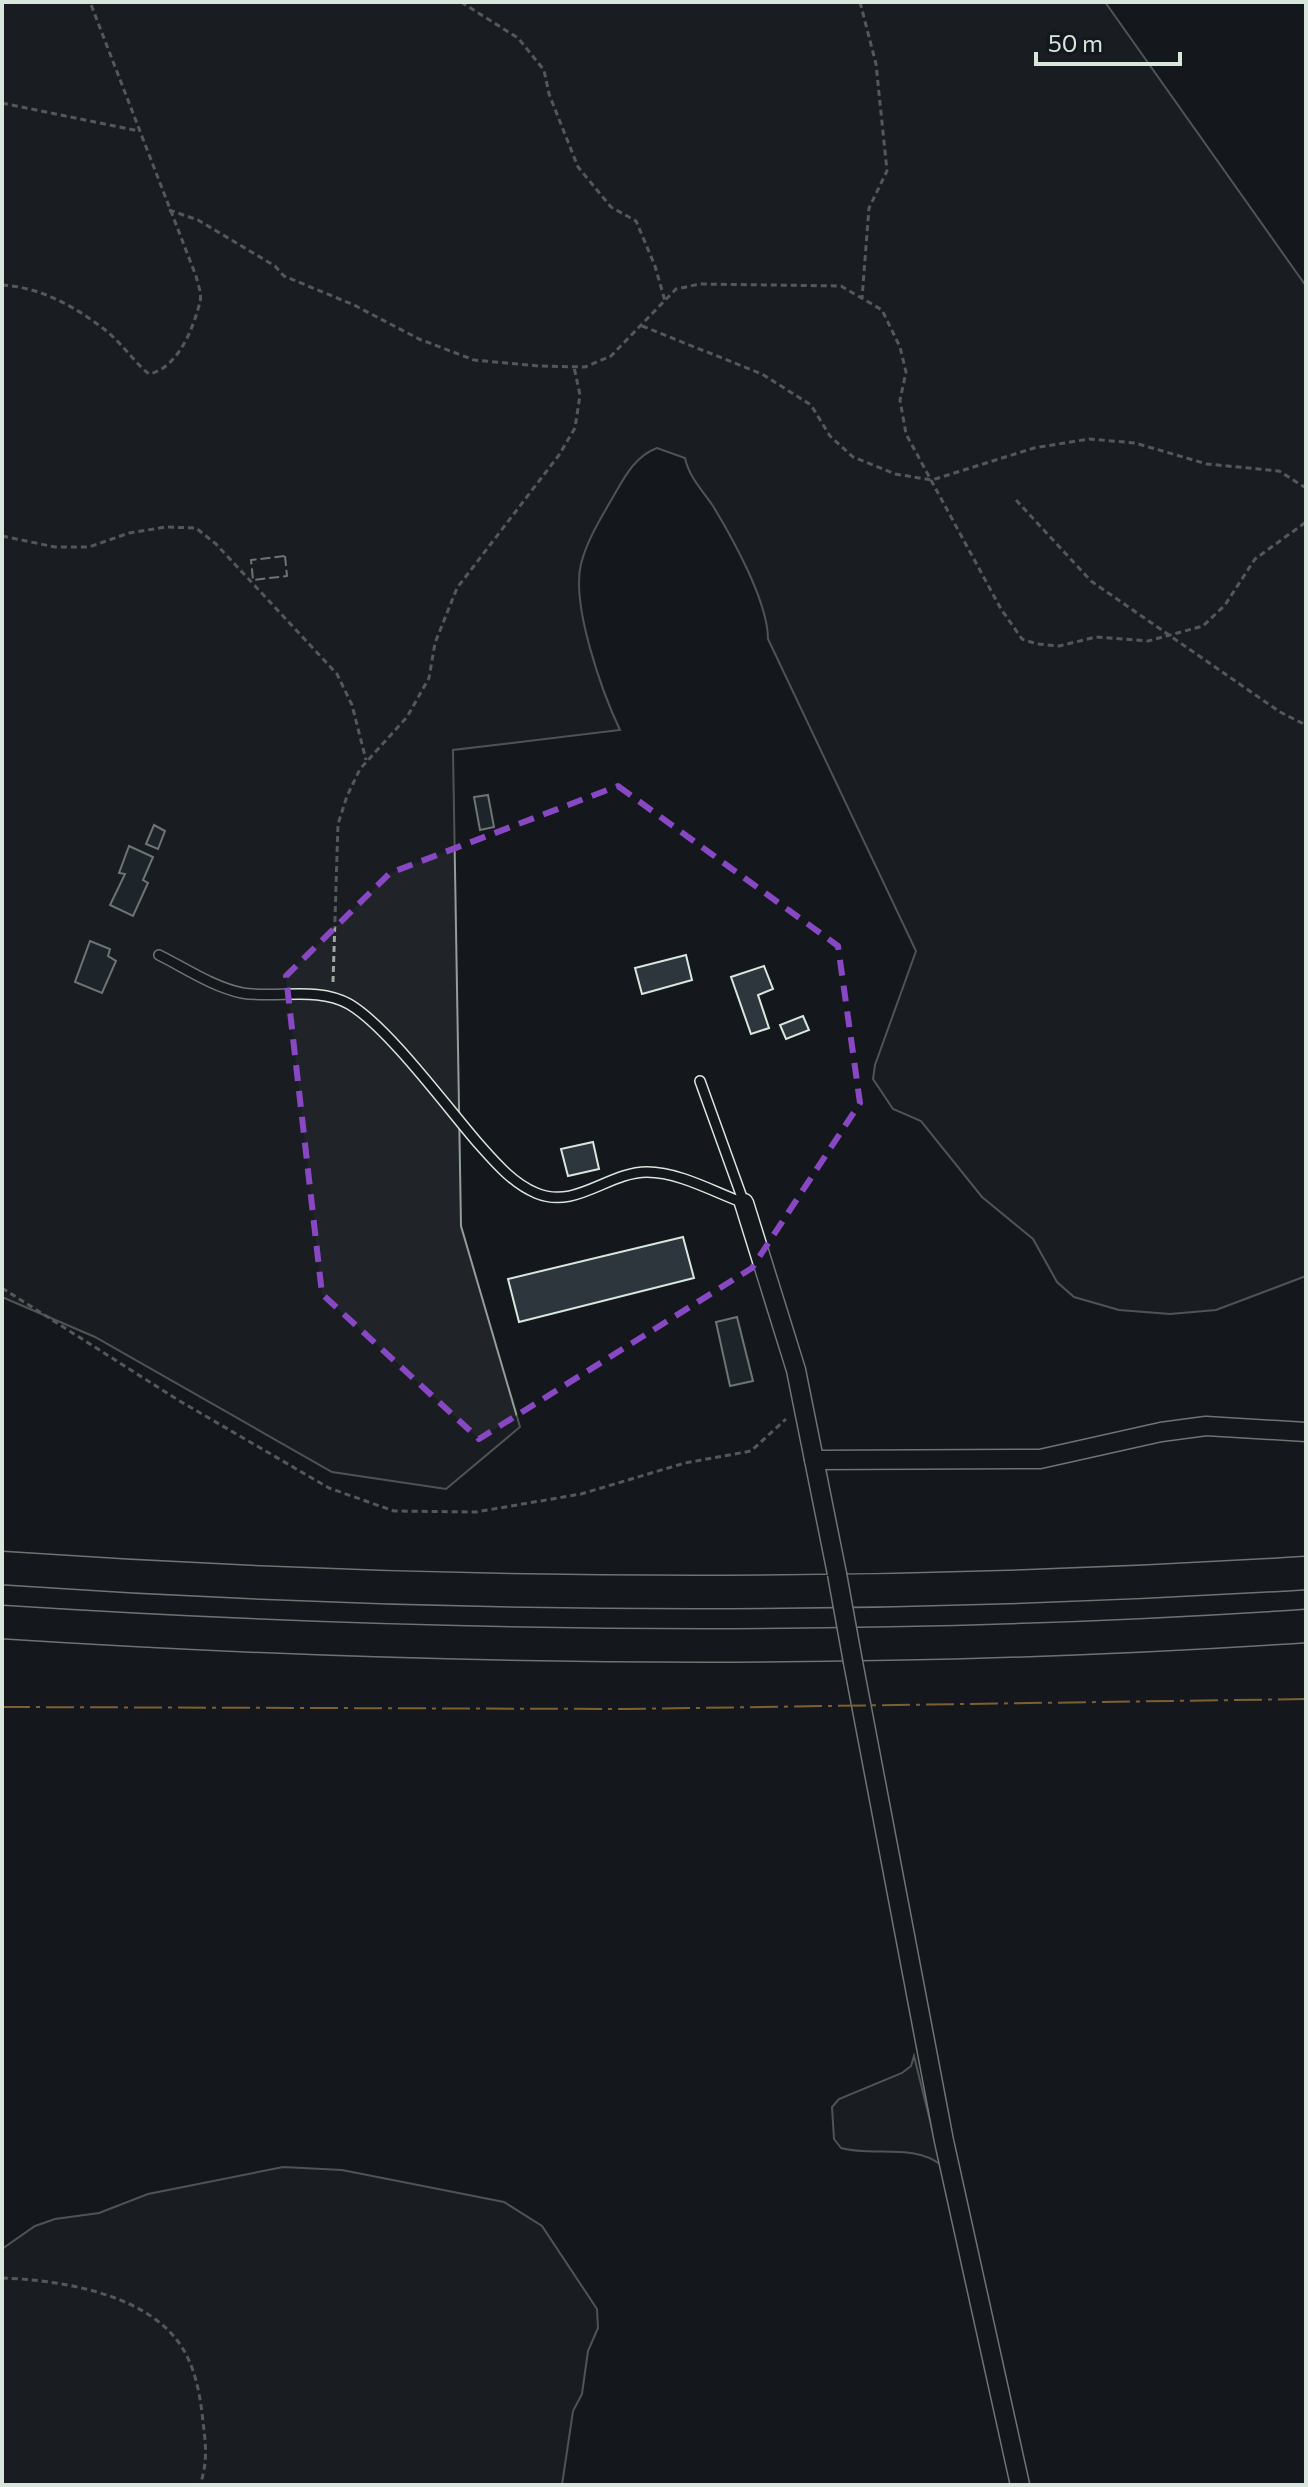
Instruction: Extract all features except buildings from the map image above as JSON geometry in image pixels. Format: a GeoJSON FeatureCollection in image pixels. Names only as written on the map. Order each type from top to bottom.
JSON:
{"type":"FeatureCollection","features":[{"type":"Feature","properties":{"kind":"highway"},"geometry":{"type":"LineString","coordinates":[[2,1568],[295,1584],[665,1592],[941,1589],[1306,1573]]}},
{"type":"Feature","properties":{"kind":"highway"},"geometry":{"type":"LineString","coordinates":[[2,1622],[364,1640],[741,1647],[994,1642],[1306,1626]]}},
{"type":"Feature","properties":{"kind":"street"},"geometry":{"type":"LineString","coordinates":[[744,1203],[773,1285],[800,1391],[944,2141],[1020,2485]]}},
{"type":"Feature","properties":{"kind":"street"},"geometry":{"type":"LineString","coordinates":[[814,1460],[1040,1459],[1161,1432],[1206,1426],[1306,1432]]}},
{"type":"Feature","properties":{"kind":"lane"},"geometry":{"type":"LineString","coordinates":[[159,955],[225,989],[333,998],[349,1004],[369,1020],[490,1156],[518,1183],[537,1193],[569,1197],[630,1174],[647,1172],[672,1176],[744,1203]]}},
{"type":"Feature","properties":{"kind":"lane"},"geometry":{"type":"LineString","coordinates":[[700,1081],[744,1203]]}},
{"type":"Feature","properties":{"kind":"path"},"geometry":{"type":"LineString","coordinates":[[2,285],[31,286],[105,330],[149,374],[162,371],[175,360],[201,299],[90,2]]}},
{"type":"Feature","properties":{"kind":"path"},"geometry":{"type":"LineString","coordinates":[[461,2],[518,38],[544,70],[549,94],[578,167],[611,207],[636,221],[665,301]]}},
{"type":"Feature","properties":{"kind":"path"},"geometry":{"type":"LineString","coordinates":[[860,2],[876,64],[887,171],[869,208],[862,298]]}},
{"type":"Feature","properties":{"kind":"path"},"geometry":{"type":"LineString","coordinates":[[2,103],[139,131]]}},
{"type":"Feature","properties":{"kind":"path"},"geometry":{"type":"LineString","coordinates":[[169,210],[198,220],[275,266],[284,276],[354,305],[419,339],[474,360],[585,367],[611,356],[676,289],[700,284],[841,286],[882,310],[900,347],[906,372],[900,400],[902,420],[1001,609],[1022,639],[1059,646],[1096,637],[1148,641],[1173,637],[1203,626],[1225,605],[1255,559],[1306,522]]}},
{"type":"Feature","properties":{"kind":"path"},"geometry":{"type":"LineString","coordinates":[[642,326],[762,374],[811,405],[830,436],[873,468],[932,480],[1034,448],[1089,439],[1135,443],[1207,464],[1279,471],[1306,488]]}},
{"type":"Feature","properties":{"kind":"path"},"geometry":{"type":"LineString","coordinates":[[333,998],[338,824],[347,796],[367,761],[407,717],[429,678],[435,643],[457,588],[559,455],[575,428],[580,395],[574,367]]}},
{"type":"Feature","properties":{"kind":"path"},"geometry":{"type":"LineString","coordinates":[[1016,500],[1091,581],[1280,712],[1306,725]]}},
{"type":"Feature","properties":{"kind":"path"},"geometry":{"type":"LineString","coordinates":[[2,536],[55,547],[89,547],[129,533],[166,527],[196,528],[216,544],[337,674],[352,705],[367,761]]}},
{"type":"Feature","properties":{"kind":"path"},"geometry":{"type":"LineString","coordinates":[[2,1288],[178,1400],[329,1488],[394,1511],[491,1509],[581,1494],[685,1463],[751,1451],[784,1423],[800,1391]]}},
{"type":"Feature","properties":{"kind":"path"},"geometry":{"type":"LineString","coordinates":[[2,2278],[32,2279],[100,2291],[143,2313],[176,2338],[192,2367],[200,2398],[208,2461],[200,2485]]}},
{"type":"Feature","properties":{"kind":"highlighted area"},"geometry":{"type":"Polygon","coordinates":[[[618,786],[838,946],[860,1103],[752,1268],[479,1439],[322,1294],[286,976],[390,873],[618,786]]]}},
{"type":"Feature","properties":{"kind":"shaded area"},"geometry":{"type":"Polygon","coordinates":[[[2,2],[1105,2],[1306,286],[1306,1276],[1216,1310],[1170,1314],[1119,1310],[1074,1297],[1057,1282],[1033,1239],[982,1197],[921,1121],[893,1109],[873,1079],[875,1065],[916,951],[768,639],[756,589],[739,553],[693,477],[685,458],[657,448],[642,456],[626,475],[595,529],[581,564],[580,602],[584,625],[597,672],[620,730],[453,750],[461,1226],[520,1427],[446,1489],[332,1472],[95,1337],[2,1297],[2,2]]]}},
{"type":"Feature","properties":{"kind":"shaded area"},"geometry":{"type":"Polygon","coordinates":[[[914,2056],[941,2165],[918,2154],[841,2148],[834,2139],[832,2107],[839,2099],[902,2073],[911,2066],[914,2056]]]}},
{"type":"Feature","properties":{"kind":"shaded area"},"geometry":{"type":"Polygon","coordinates":[[[283,2167],[342,2170],[504,2202],[542,2226],[597,2309],[598,2328],[588,2351],[582,2394],[573,2411],[562,2485],[2,2485],[2,2249],[35,2226],[55,2219],[99,2213],[148,2194],[283,2167]]]}},
{"type":"Feature","properties":{"kind":"fence"},"geometry":{"type":"LineString","coordinates":[[285,556],[287,576],[253,580],[251,560],[285,556]]}},
{"type":"Feature","properties":{"kind":"power"},"geometry":{"type":"LineString","coordinates":[[2,1707],[624,1709],[1306,1699]]}}]}
